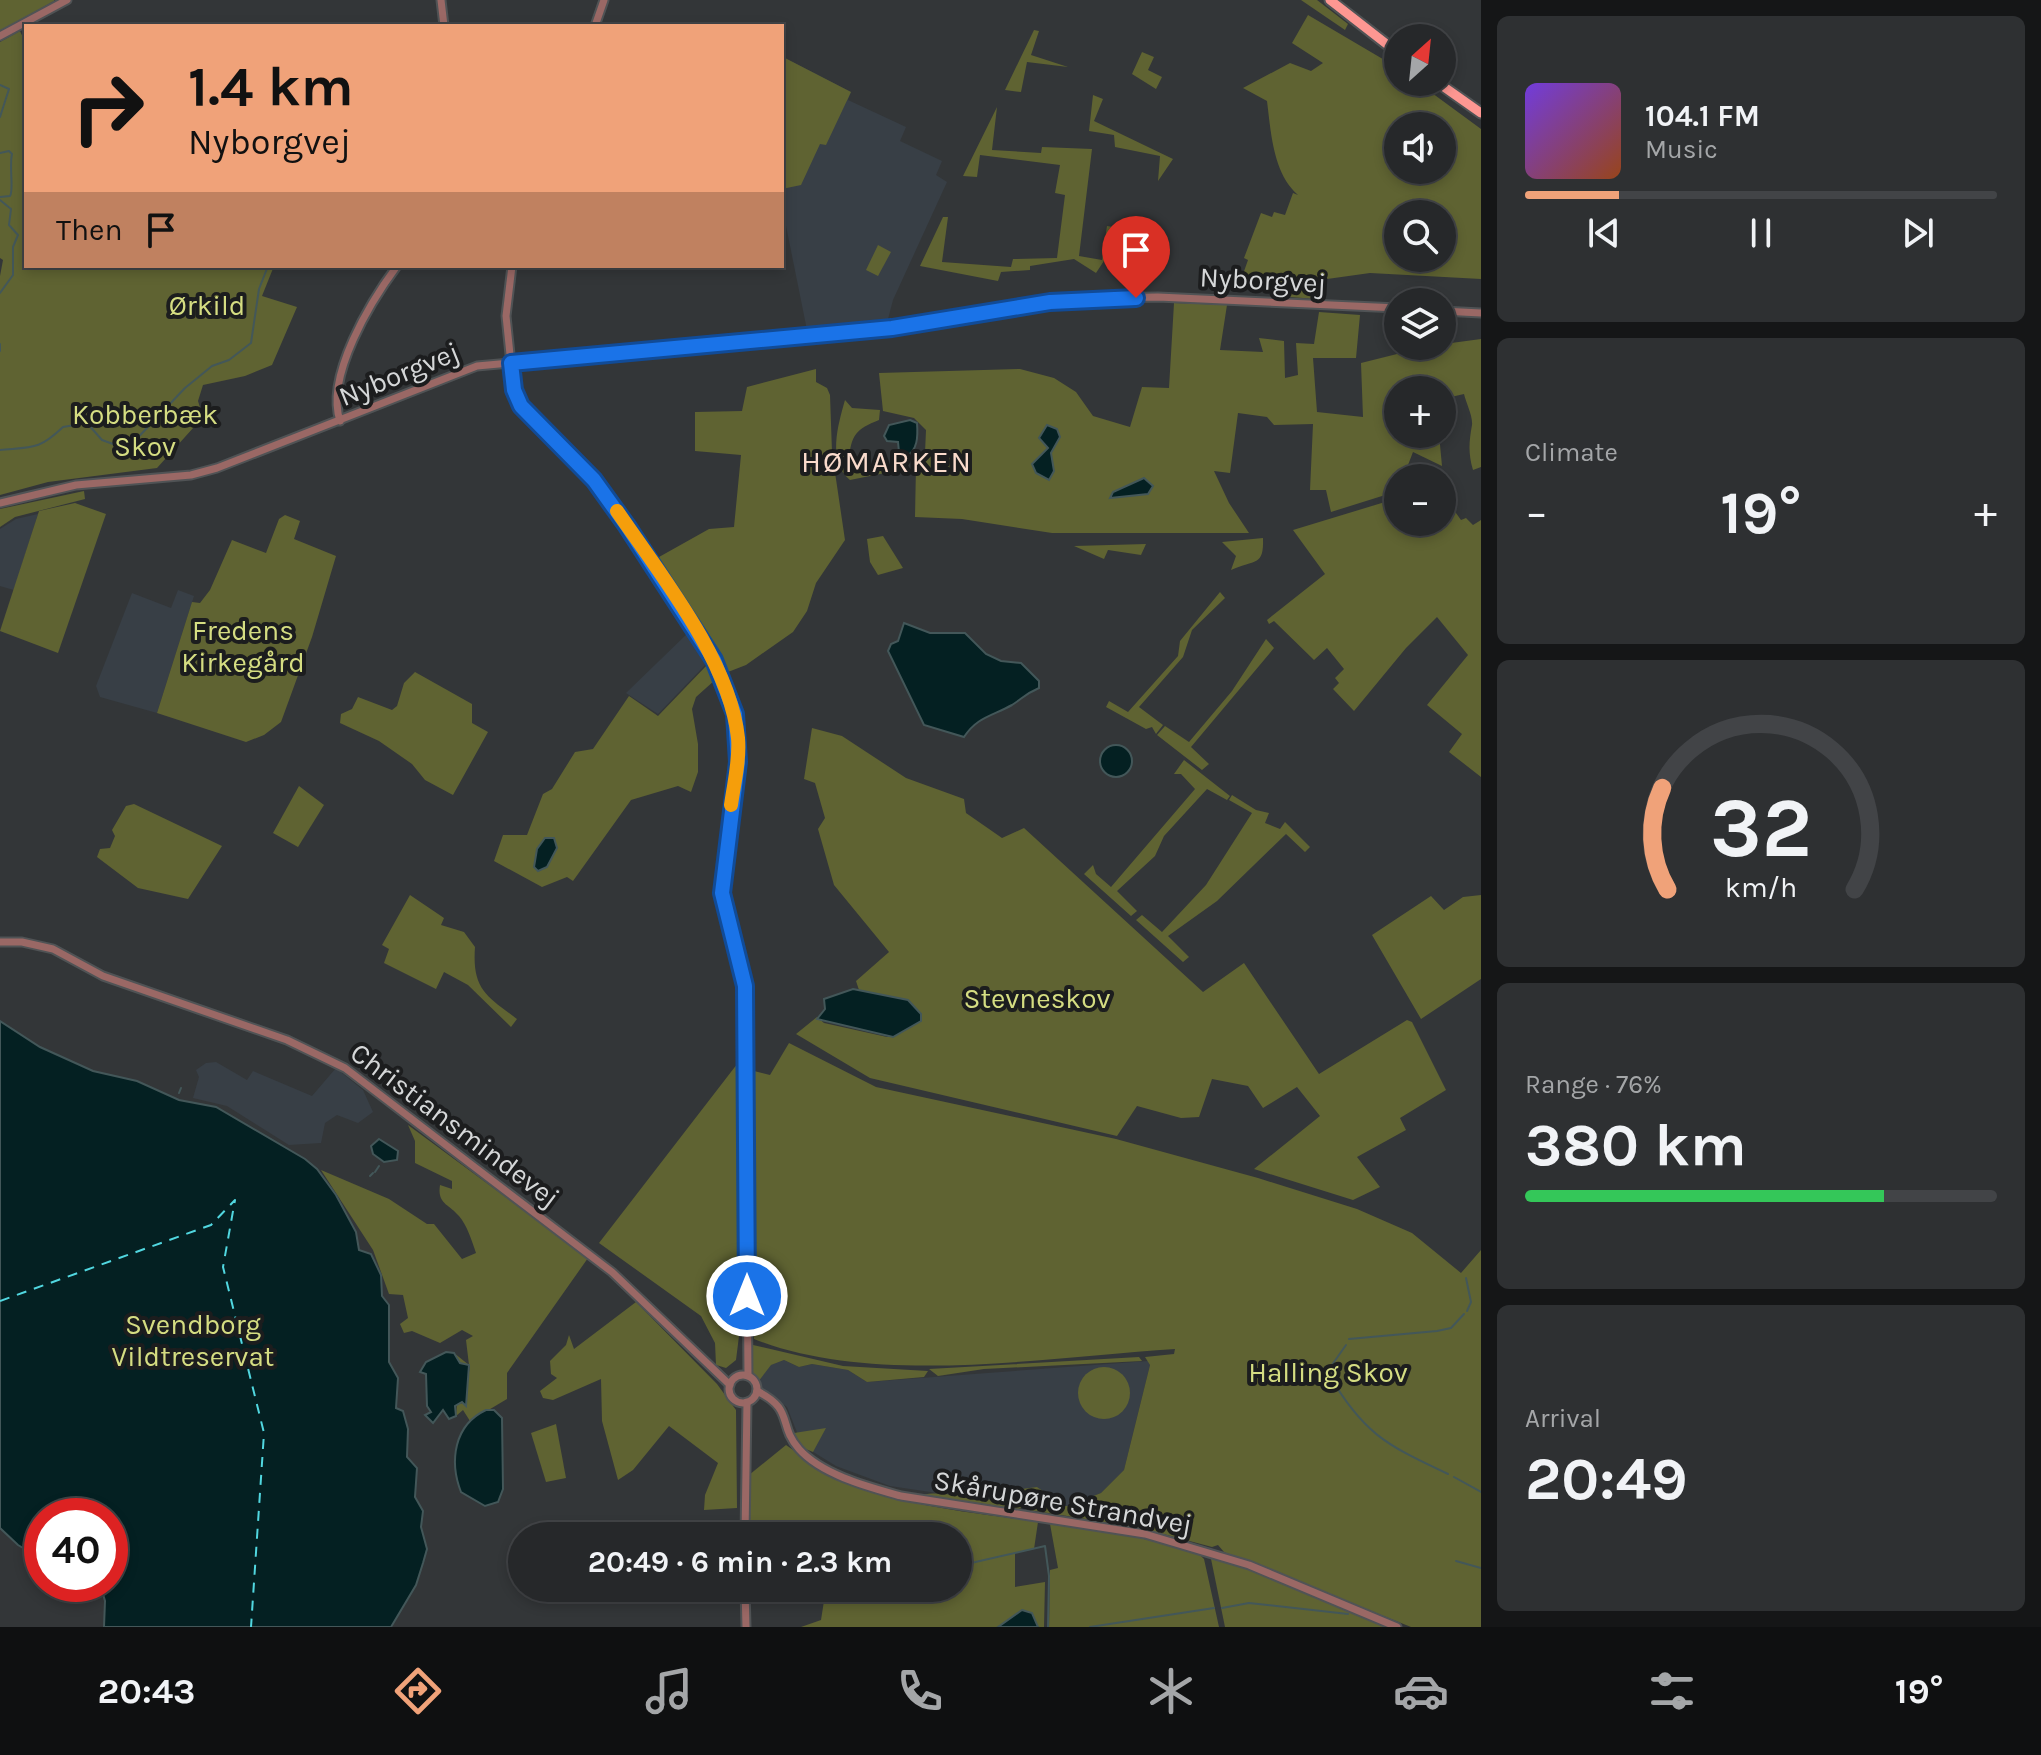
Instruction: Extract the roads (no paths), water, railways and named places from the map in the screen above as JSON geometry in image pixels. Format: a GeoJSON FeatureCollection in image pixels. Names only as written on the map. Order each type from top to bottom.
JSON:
{"type":"FeatureCollection","features":[{"type":"Feature","properties":{"kind":"main road"},"geometry":{"type":"LineString","coordinates":[[1330,0],[1384,42]]}},
{"type":"Feature","properties":{"kind":"main road"},"geometry":{"type":"LineString","coordinates":[[1456,95],[1481,113]]}},
{"type":"Feature","properties":{"kind":"street"},"geometry":{"type":"LineString","coordinates":[[0,36],[67,0]]}},
{"type":"Feature","properties":{"kind":"street"},"geometry":{"type":"LineString","coordinates":[[441,0],[444,24]]}},
{"type":"Feature","properties":{"kind":"street"},"geometry":{"type":"LineString","coordinates":[[596,24],[604,0]]}},
{"type":"Feature","properties":{"kind":"street"},"geometry":{"type":"LineString","coordinates":[[340,421],[336,405],[351,342],[371,301],[396,268]]}},
{"type":"Feature","properties":{"kind":"street"},"geometry":{"type":"LineString","coordinates":[[512,268],[506,316],[514,390],[521,406],[594,480],[635,538],[714,660],[735,714],[738,762],[722,885],[726,916],[745,986],[748,1339],[732,1397],[743,1402]]}},
{"type":"Feature","properties":{"kind":"street","name":"Nyborgvej"},"geometry":{"type":"LineString","coordinates":[[0,503],[76,485],[191,475],[217,468],[467,369],[892,328],[1091,298],[1173,298],[1384,307]]}},
{"type":"Feature","properties":{"kind":"street"},"geometry":{"type":"LineString","coordinates":[[1456,312],[1481,313]]}},
{"type":"Feature","properties":{"kind":"street","name":"Christiansmindevej"},"geometry":{"type":"LineString","coordinates":[[0,942],[53,949],[103,976],[276,1036],[340,1065],[585,1250],[708,1366],[738,1379]]}},
{"type":"Feature","properties":{"kind":"street"},"geometry":{"type":"LineString","coordinates":[[738,1379],[755,1382],[756,1394],[743,1402]]}},
{"type":"Feature","properties":{"kind":"street","name":"Skårupøre Strandvej"},"geometry":{"type":"LineString","coordinates":[[756,1394],[786,1418],[800,1450],[828,1469],[869,1487],[901,1496],[1145,1534],[1249,1565],[1397,1627]]}},
{"type":"Feature","properties":{"kind":"street"},"geometry":{"type":"LineString","coordinates":[[743,1402],[745,1522]]}},
{"type":"Feature","properties":{"kind":"street"},"geometry":{"type":"LineString","coordinates":[[745,1602],[746,1627]]}},
{"type":"Feature","properties":{"kind":"water"},"geometry":{"type":"Polygon","coordinates":[[[910,420],[917,423],[917,438],[915,447],[905,457],[899,452],[898,442],[887,441],[884,436],[889,425],[910,420]]]}},
{"type":"Feature","properties":{"kind":"water"},"geometry":{"type":"Polygon","coordinates":[[[1047,425],[1057,429],[1060,437],[1051,453],[1054,471],[1049,480],[1036,473],[1032,464],[1048,448],[1039,438],[1047,425]]]}},
{"type":"Feature","properties":{"kind":"water"},"geometry":{"type":"Polygon","coordinates":[[[1144,478],[1153,486],[1148,494],[1110,498],[1113,492],[1144,478]]]}},
{"type":"Feature","properties":{"kind":"water"},"geometry":{"type":"Polygon","coordinates":[[[904,623],[930,633],[965,633],[986,654],[1001,661],[1021,663],[1039,681],[1039,688],[980,721],[964,737],[924,725],[888,651],[891,644],[898,641],[904,623]]]}},
{"type":"Feature","properties":{"kind":"water"},"geometry":{"type":"Polygon","coordinates":[[[1116,745],[1127,750],[1132,761],[1127,772],[1116,777],[1105,772],[1100,761],[1105,750],[1116,745]]]}},
{"type":"Feature","properties":{"kind":"water"},"geometry":{"type":"Polygon","coordinates":[[[545,838],[554,838],[557,848],[547,867],[538,871],[534,867],[537,849],[545,838]]]}},
{"type":"Feature","properties":{"kind":"water"},"geometry":{"type":"Polygon","coordinates":[[[853,989],[908,1000],[921,1014],[921,1021],[893,1037],[817,1019],[825,1009],[824,999],[853,989]]]}},
{"type":"Feature","properties":{"kind":"water","name":"Svendborg Vildtreservat"},"geometry":{"type":"Polygon","coordinates":[[[0,1021],[40,1047],[93,1071],[137,1081],[179,1100],[216,1107],[317,1169],[336,1195],[356,1232],[359,1250],[371,1254],[381,1275],[382,1296],[389,1305],[389,1362],[398,1378],[396,1408],[403,1411],[408,1429],[407,1457],[417,1468],[415,1497],[423,1511],[421,1527],[427,1549],[416,1585],[391,1627],[104,1627],[105,1602],[128,1602],[128,1498],[24,1498],[24,1548],[0,1528],[0,1021]]]}},
{"type":"Feature","properties":{"kind":"water"},"geometry":{"type":"Polygon","coordinates":[[[379,1139],[398,1151],[397,1160],[384,1162],[373,1154],[371,1146],[379,1139]]]}},
{"type":"Feature","properties":{"kind":"water"},"geometry":{"type":"Polygon","coordinates":[[[446,1352],[454,1353],[460,1363],[469,1365],[466,1406],[462,1402],[455,1406],[456,1416],[449,1419],[443,1410],[433,1423],[425,1415],[431,1412],[427,1406],[426,1374],[420,1372],[426,1362],[446,1352]]]}},
{"type":"Feature","properties":{"kind":"water"},"geometry":{"type":"Polygon","coordinates":[[[486,1410],[494,1410],[502,1418],[503,1489],[498,1502],[485,1506],[461,1492],[455,1456],[467,1425],[486,1410]]]}},
{"type":"Feature","properties":{"kind":"water"},"geometry":{"type":"Polygon","coordinates":[[[1022,1610],[1032,1613],[1038,1627],[998,1627],[1022,1610]]]}},
{"type":"Feature","properties":{"kind":"waterway"},"geometry":{"type":"LineString","coordinates":[[0,85],[9,89],[0,117]]}},
{"type":"Feature","properties":{"kind":"waterway"},"geometry":{"type":"LineString","coordinates":[[0,153],[9,151],[12,154],[11,193],[10,196],[0,197]]}},
{"type":"Feature","properties":{"kind":"waterway"},"geometry":{"type":"LineString","coordinates":[[0,200],[11,209],[9,225],[18,235],[13,247],[13,275],[0,293]]}},
{"type":"Feature","properties":{"kind":"waterway"},"geometry":{"type":"LineString","coordinates":[[0,450],[35,446],[63,427],[87,423],[102,440],[127,449],[185,388],[212,366],[229,360],[251,343],[259,289],[267,268]]}},
{"type":"Feature","properties":{"kind":"waterway"},"geometry":{"type":"LineString","coordinates":[[0,344],[0,351]]}},
{"type":"Feature","properties":{"kind":"waterway"},"geometry":{"type":"LineString","coordinates":[[179,1093],[181,1088]]}},
{"type":"Feature","properties":{"kind":"waterway"},"geometry":{"type":"LineString","coordinates":[[375,1172],[379,1166]]}},
{"type":"Feature","properties":{"kind":"waterway"},"geometry":{"type":"LineString","coordinates":[[370,1176],[373,1173]]}},
{"type":"Feature","properties":{"kind":"waterway"},"geometry":{"type":"LineString","coordinates":[[1466,1278],[1471,1302],[1467,1311]]}},
{"type":"Feature","properties":{"kind":"waterway"},"geometry":{"type":"LineString","coordinates":[[1349,1339],[1451,1328],[1464,1314]]}},
{"type":"Feature","properties":{"kind":"waterway"},"geometry":{"type":"LineString","coordinates":[[1346,1345],[1327,1372],[1353,1410],[1377,1435],[1448,1474]]}},
{"type":"Feature","properties":{"kind":"waterway"},"geometry":{"type":"LineString","coordinates":[[1454,1477],[1481,1492]]}},
{"type":"Feature","properties":{"kind":"waterway"},"geometry":{"type":"LineString","coordinates":[[972,1563],[1045,1546],[1049,1576],[1048,1627]]}},
{"type":"Feature","properties":{"kind":"waterway"},"geometry":{"type":"LineString","coordinates":[[1456,1561],[1481,1568]]}},
{"type":"Feature","properties":{"kind":"waterway"},"geometry":{"type":"LineString","coordinates":[[1222,1608],[1249,1603],[1348,1614]]}},
{"type":"Feature","properties":{"kind":"waterway"},"geometry":{"type":"LineString","coordinates":[[1090,1627],[1214,1608]]}},
{"type":"Feature","properties":{"kind":"district","name":"HØMARKEN"},"geometry":{"type":"Point","coordinates":[887,462]}},
{"type":"Feature","properties":{"kind":"park label","name":"Ørkild"},"geometry":{"type":"Point","coordinates":[207,305]}},
{"type":"Feature","properties":{"kind":"park label","name":"Kobberbæk Skov"},"geometry":{"type":"Point","coordinates":[145,430]}},
{"type":"Feature","properties":{"kind":"park label","name":"Fredens Kirkegård"},"geometry":{"type":"Point","coordinates":[243,646]}},
{"type":"Feature","properties":{"kind":"park label","name":"Stevneskov"},"geometry":{"type":"Point","coordinates":[1037,998]}},
{"type":"Feature","properties":{"kind":"park label","name":"Halling Skov"},"geometry":{"type":"Point","coordinates":[1328,1372]}}]}
